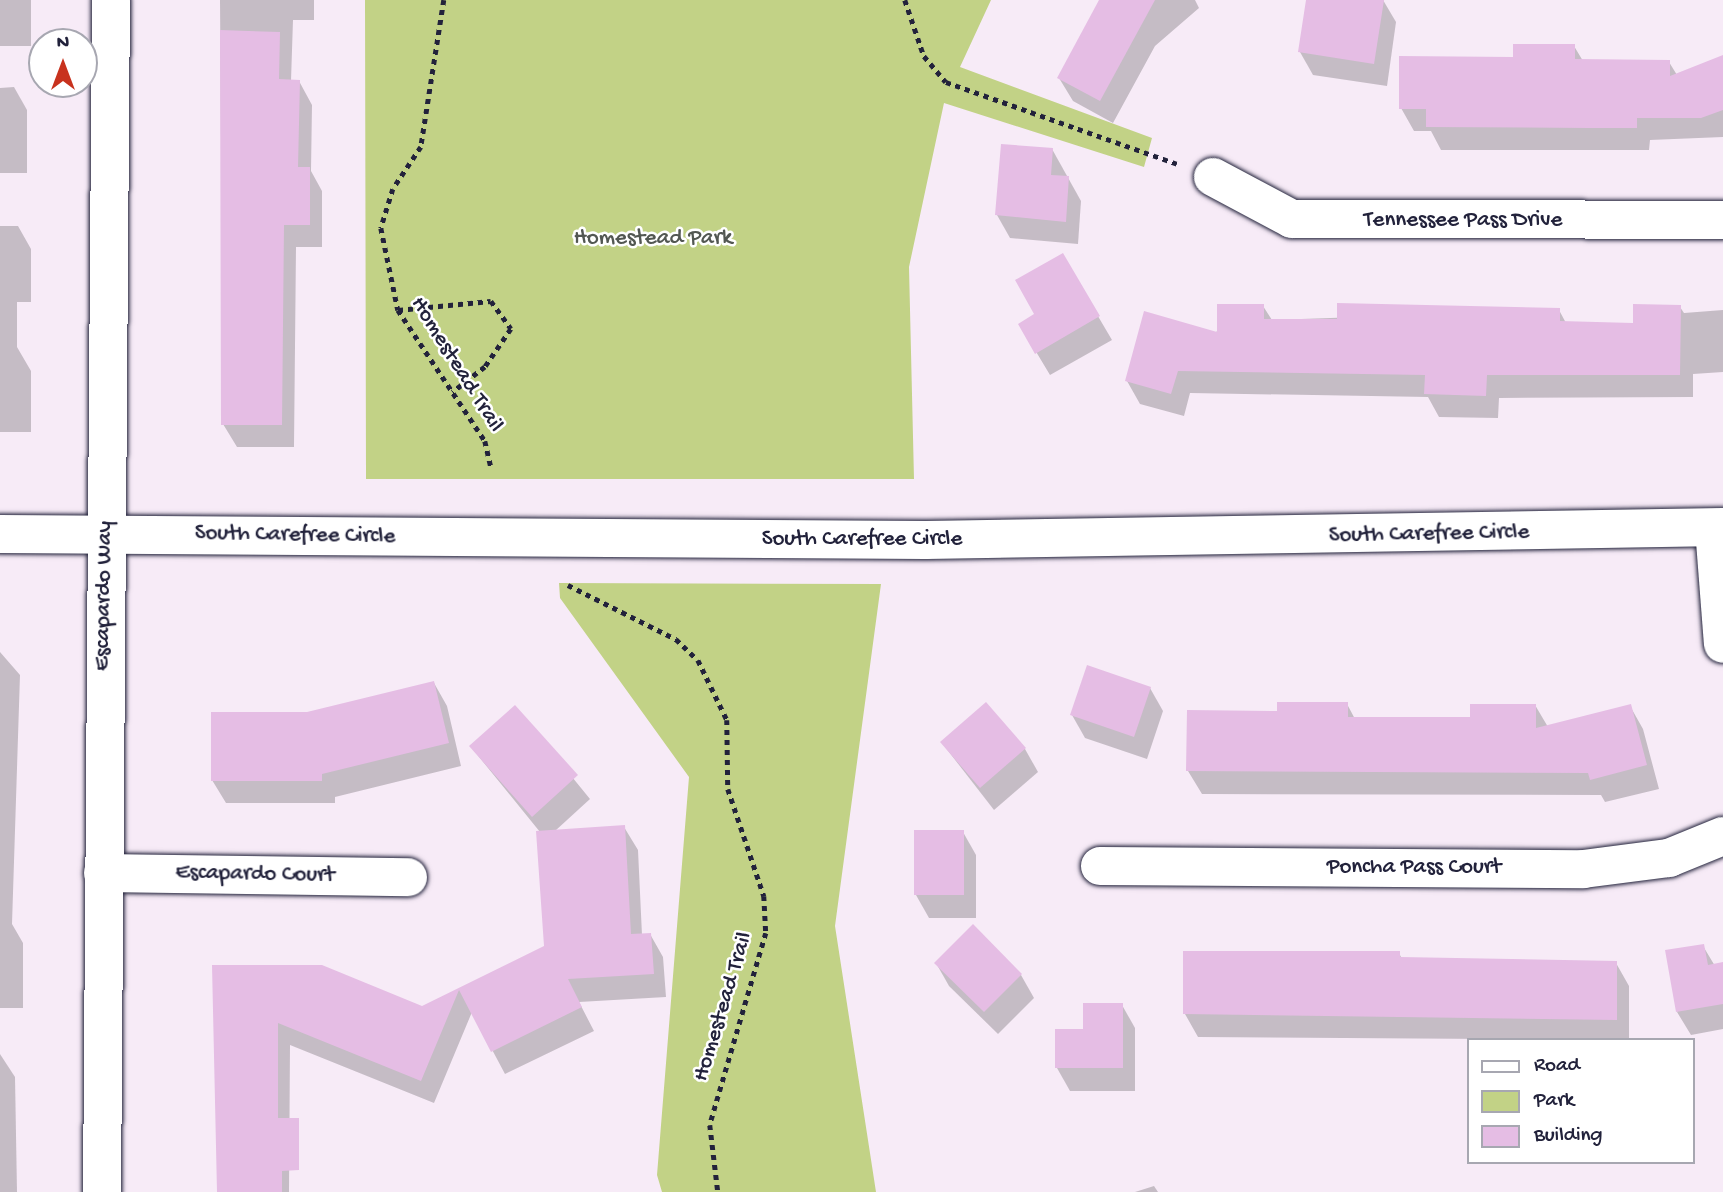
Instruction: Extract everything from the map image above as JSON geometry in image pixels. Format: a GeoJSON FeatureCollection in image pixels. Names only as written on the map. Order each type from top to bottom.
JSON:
{"type":"FeatureCollection","features":[{"type":"Feature","properties":{"kind":"street","name":"Escapardo Way"},"geometry":{"type":"LineString","coordinates":[[102,1192],[111,0]]}},
{"type":"Feature","properties":{"kind":"street","name":"Tennessee Pass Drive"},"geometry":{"type":"LineString","coordinates":[[1213,177],[1293,219],[1723,220]]}},
{"type":"Feature","properties":{"kind":"street","name":"South Carefree Circle"},"geometry":{"type":"LineString","coordinates":[[0,534],[926,540],[1719,528]]}},
{"type":"Feature","properties":{"kind":"street"},"geometry":{"type":"LineString","coordinates":[[1719,528],[1723,644]]}},
{"type":"Feature","properties":{"kind":"street","name":"Poncha Pass Court"},"geometry":{"type":"LineString","coordinates":[[1100,866],[1583,869],[1668,858],[1723,836]]}},
{"type":"Feature","properties":{"kind":"street","name":"Escapardo Court"},"geometry":{"type":"LineString","coordinates":[[103,873],[408,877]]}},
{"type":"Feature","properties":{"kind":"path","name":"Homestead Trail"},"geometry":{"type":"LineString","coordinates":[[444,0],[421,147],[393,189],[382,229],[398,310],[485,441],[491,467]]}},
{"type":"Feature","properties":{"kind":"path"},"geometry":{"type":"LineString","coordinates":[[905,0],[924,56],[946,82],[1213,177]]}},
{"type":"Feature","properties":{"kind":"path"},"geometry":{"type":"LineString","coordinates":[[398,310],[491,301],[511,328],[485,367],[453,392]]}},
{"type":"Feature","properties":{"kind":"path","name":"Homestead Trail"},"geometry":{"type":"LineString","coordinates":[[568,585],[676,639],[698,660],[727,720],[732,811],[764,897],[766,933],[710,1125],[718,1192]]}},
{"type":"Feature","properties":{"kind":"green space","name":"Homestead Park"},"geometry":{"type":"Polygon","coordinates":[[[365,0],[991,0],[960,67],[1152,138],[1144,167],[944,103],[909,267],[914,479],[366,479],[365,0]]]}},
{"type":"Feature","properties":{"kind":"green space"},"geometry":{"type":"Polygon","coordinates":[[[559,583],[881,584],[835,926],[876,1192],[662,1192],[657,1175],[689,777],[560,598],[559,583]]]}},
{"type":"Feature","properties":{"kind":"building"},"geometry":{"type":"Polygon","coordinates":[[[1099,0],[1155,0],[1100,101],[1057,78],[1099,0]]]}},
{"type":"Feature","properties":{"kind":"building"},"geometry":{"type":"Polygon","coordinates":[[[1306,0],[1384,0],[1374,64],[1298,52],[1306,0]]]}},
{"type":"Feature","properties":{"kind":"building"},"geometry":{"type":"Polygon","coordinates":[[[220,30],[280,32],[279,79],[300,80],[298,167],[310,167],[310,225],[284,225],[282,425],[221,425],[220,30]]]}},
{"type":"Feature","properties":{"kind":"building"},"geometry":{"type":"Polygon","coordinates":[[[1513,44],[1575,44],[1575,59],[1670,60],[1670,76],[1723,55],[1723,110],[1701,118],[1637,118],[1637,128],[1590,128],[1426,127],[1426,109],[1399,109],[1399,56],[1513,57],[1513,44]]]}},
{"type":"Feature","properties":{"kind":"building"},"geometry":{"type":"Polygon","coordinates":[[[1001,144],[1053,148],[1051,175],[1069,176],[1066,222],[995,215],[1001,144]]]}},
{"type":"Feature","properties":{"kind":"building"},"geometry":{"type":"Polygon","coordinates":[[[1063,253],[1100,316],[1035,354],[1018,324],[1034,314],[1015,280],[1063,253]]]}},
{"type":"Feature","properties":{"kind":"building"},"geometry":{"type":"Polygon","coordinates":[[[1337,303],[1560,308],[1560,321],[1633,323],[1633,304],[1681,305],[1680,375],[1487,375],[1486,396],[1424,394],[1425,375],[1178,371],[1171,394],[1125,381],[1144,311],[1217,332],[1217,304],[1264,304],[1264,319],[1337,319],[1337,303]]]}},
{"type":"Feature","properties":{"kind":"building"},"geometry":{"type":"Polygon","coordinates":[[[1087,665],[1151,687],[1134,737],[1070,715],[1087,665]]]}},
{"type":"Feature","properties":{"kind":"building"},"geometry":{"type":"Polygon","coordinates":[[[434,681],[449,743],[322,774],[322,781],[211,781],[211,712],[307,712],[434,681]]]}},
{"type":"Feature","properties":{"kind":"building"},"geometry":{"type":"Polygon","coordinates":[[[986,702],[1026,748],[980,788],[940,742],[986,702]]]}},
{"type":"Feature","properties":{"kind":"building"},"geometry":{"type":"Polygon","coordinates":[[[1277,702],[1348,702],[1348,717],[1470,717],[1470,704],[1536,704],[1536,728],[1631,704],[1647,765],[1590,780],[1588,773],[1186,771],[1187,710],[1277,711],[1277,702]]]}},
{"type":"Feature","properties":{"kind":"building"},"geometry":{"type":"Polygon","coordinates":[[[515,705],[578,775],[532,817],[469,746],[515,705]]]}},
{"type":"Feature","properties":{"kind":"building"},"geometry":{"type":"Polygon","coordinates":[[[625,825],[631,934],[651,933],[654,974],[568,979],[582,1007],[491,1052],[459,990],[421,1081],[278,1023],[278,1118],[299,1118],[299,1170],[282,1171],[282,1192],[217,1192],[212,965],[322,965],[422,1006],[544,946],[536,831],[625,825]]]}},
{"type":"Feature","properties":{"kind":"building"},"geometry":{"type":"Polygon","coordinates":[[[914,830],[964,830],[964,895],[914,895],[914,830]]]}},
{"type":"Feature","properties":{"kind":"building"},"geometry":{"type":"Polygon","coordinates":[[[973,924],[1022,974],[984,1012],[934,963],[973,924]]]}},
{"type":"Feature","properties":{"kind":"building"},"geometry":{"type":"Polygon","coordinates":[[[1704,944],[1708,965],[1723,962],[1723,1004],[1676,1012],[1665,950],[1704,944]]]}},
{"type":"Feature","properties":{"kind":"building"},"geometry":{"type":"Polygon","coordinates":[[[1183,951],[1400,951],[1400,957],[1617,961],[1617,1020],[1183,1014],[1183,951]]]}},
{"type":"Feature","properties":{"kind":"building"},"geometry":{"type":"Polygon","coordinates":[[[1083,1003],[1123,1003],[1123,1068],[1055,1068],[1055,1029],[1083,1029],[1083,1003]]]}}]}
